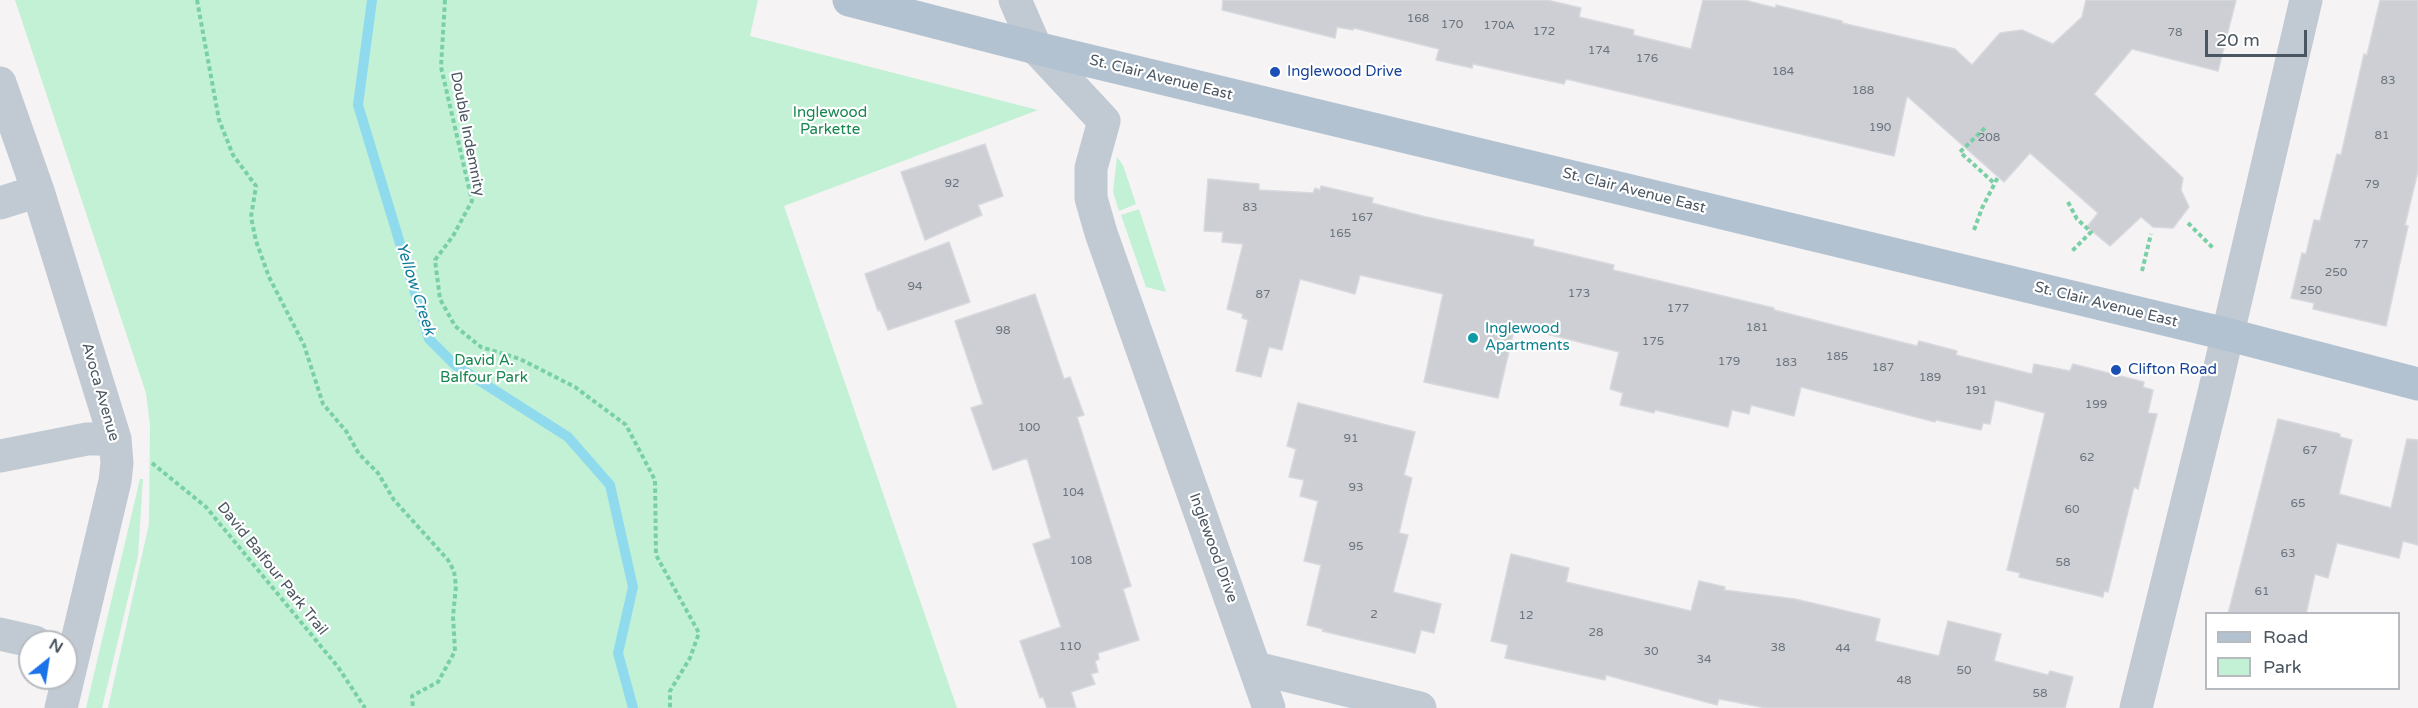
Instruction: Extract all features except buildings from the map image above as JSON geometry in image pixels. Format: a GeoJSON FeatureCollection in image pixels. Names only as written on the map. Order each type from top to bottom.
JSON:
{"type":"FeatureCollection","features":[{"type":"Feature","properties":{"kind":"main road","name":"St. Clair Avenue East"},"geometry":{"type":"LineString","coordinates":[[849,0],[1036,48],[2226,334],[2418,384]]}},
{"type":"Feature","properties":{"kind":"street","name":"Inglewood Drive"},"geometry":{"type":"LineString","coordinates":[[1015,0],[1036,48],[1104,121],[1091,168],[1091,198],[1101,233],[1269,708]]}},
{"type":"Feature","properties":{"kind":"street"},"geometry":{"type":"LineString","coordinates":[[2136,708],[2210,409],[2306,0]]}},
{"type":"Feature","properties":{"kind":"street","name":"Avoca Avenue"},"geometry":{"type":"LineString","coordinates":[[0,82],[38,191],[115,439],[117,463],[115,480],[76,630]]}},
{"type":"Feature","properties":{"kind":"street"},"geometry":{"type":"LineString","coordinates":[[0,203],[38,191]]}},
{"type":"Feature","properties":{"kind":"street"},"geometry":{"type":"LineString","coordinates":[[0,456],[87,438],[115,439]]}},
{"type":"Feature","properties":{"kind":"street"},"geometry":{"type":"LineString","coordinates":[[0,634],[18,638]]}},
{"type":"Feature","properties":{"kind":"street"},"geometry":{"type":"LineString","coordinates":[[1256,668],[1420,708]]}},
{"type":"Feature","properties":{"kind":"street","name":"Avoca Avenue"},"geometry":{"type":"LineString","coordinates":[[61,708],[64,690]]}},
{"type":"Feature","properties":{"kind":"path"},"geometry":{"type":"LineString","coordinates":[[197,0],[219,120],[233,154],[256,186],[251,218],[256,241],[269,278],[304,345],[323,404],[346,431],[359,454],[378,473],[394,500],[448,560],[454,571],[455,651],[438,682],[412,696],[413,708]]}},
{"type":"Feature","properties":{"kind":"path","name":"Double Indemnity"},"geometry":{"type":"LineString","coordinates":[[445,0],[441,67],[472,201],[453,236],[435,260],[440,299],[455,326],[481,347],[520,359],[575,387],[626,425],[655,480],[656,555],[699,633],[690,658],[670,691],[670,708]]}},
{"type":"Feature","properties":{"kind":"path"},"geometry":{"type":"LineString","coordinates":[[1985,128],[1960,152],[1994,183]]}},
{"type":"Feature","properties":{"kind":"path"},"geometry":{"type":"LineString","coordinates":[[1974,230],[1998,177]]}},
{"type":"Feature","properties":{"kind":"path"},"geometry":{"type":"LineString","coordinates":[[2068,202],[2077,219],[2091,232],[2071,252]]}},
{"type":"Feature","properties":{"kind":"path"},"geometry":{"type":"LineString","coordinates":[[2188,223],[2217,253]]}},
{"type":"Feature","properties":{"kind":"path"},"geometry":{"type":"LineString","coordinates":[[2142,272],[2151,234]]}},
{"type":"Feature","properties":{"kind":"path","name":"David Balfour Park Trail"},"geometry":{"type":"LineString","coordinates":[[115,439],[145,458],[206,507],[338,667],[365,708]]}},
{"type":"Feature","properties":{"kind":"green space","name":"David A. Balfour Park"},"geometry":{"type":"Polygon","coordinates":[[[15,0],[758,0],[750,36],[1038,110],[784,206],[957,708],[108,708],[149,524],[150,425],[146,393],[15,0]]]}},
{"type":"Feature","properties":{"kind":"green space"},"geometry":{"type":"Polygon","coordinates":[[[1117,157],[1123,165],[1136,204],[1119,211],[1113,192],[1117,157]]]}},
{"type":"Feature","properties":{"kind":"green space"},"geometry":{"type":"Polygon","coordinates":[[[1139,209],[1166,292],[1146,287],[1121,215],[1139,209]]]}},
{"type":"Feature","properties":{"kind":"green space"},"geometry":{"type":"Polygon","coordinates":[[[140,479],[143,479],[138,556],[102,708],[86,708],[140,479]]]}},
{"type":"Feature","properties":{"kind":"waterway","name":"Yellow Creek"},"geometry":{"type":"LineString","coordinates":[[372,0],[358,105],[429,339],[455,365],[568,437],[610,485],[633,587],[618,653],[633,708]]}},
{"type":"Feature","properties":{"kind":"place","name":"Inglewood Drive"},"geometry":{"type":"Point","coordinates":[1275,72]}},
{"type":"Feature","properties":{"kind":"place","name":"Inglewood Apartments"},"geometry":{"type":"Point","coordinates":[1473,338]}},
{"type":"Feature","properties":{"kind":"place","name":"Clifton Road"},"geometry":{"type":"Point","coordinates":[2116,370]}},
{"type":"Feature","properties":{"kind":"park label","name":"Inglewood Parkette"},"geometry":{"type":"Point","coordinates":[830,122]}}]}
